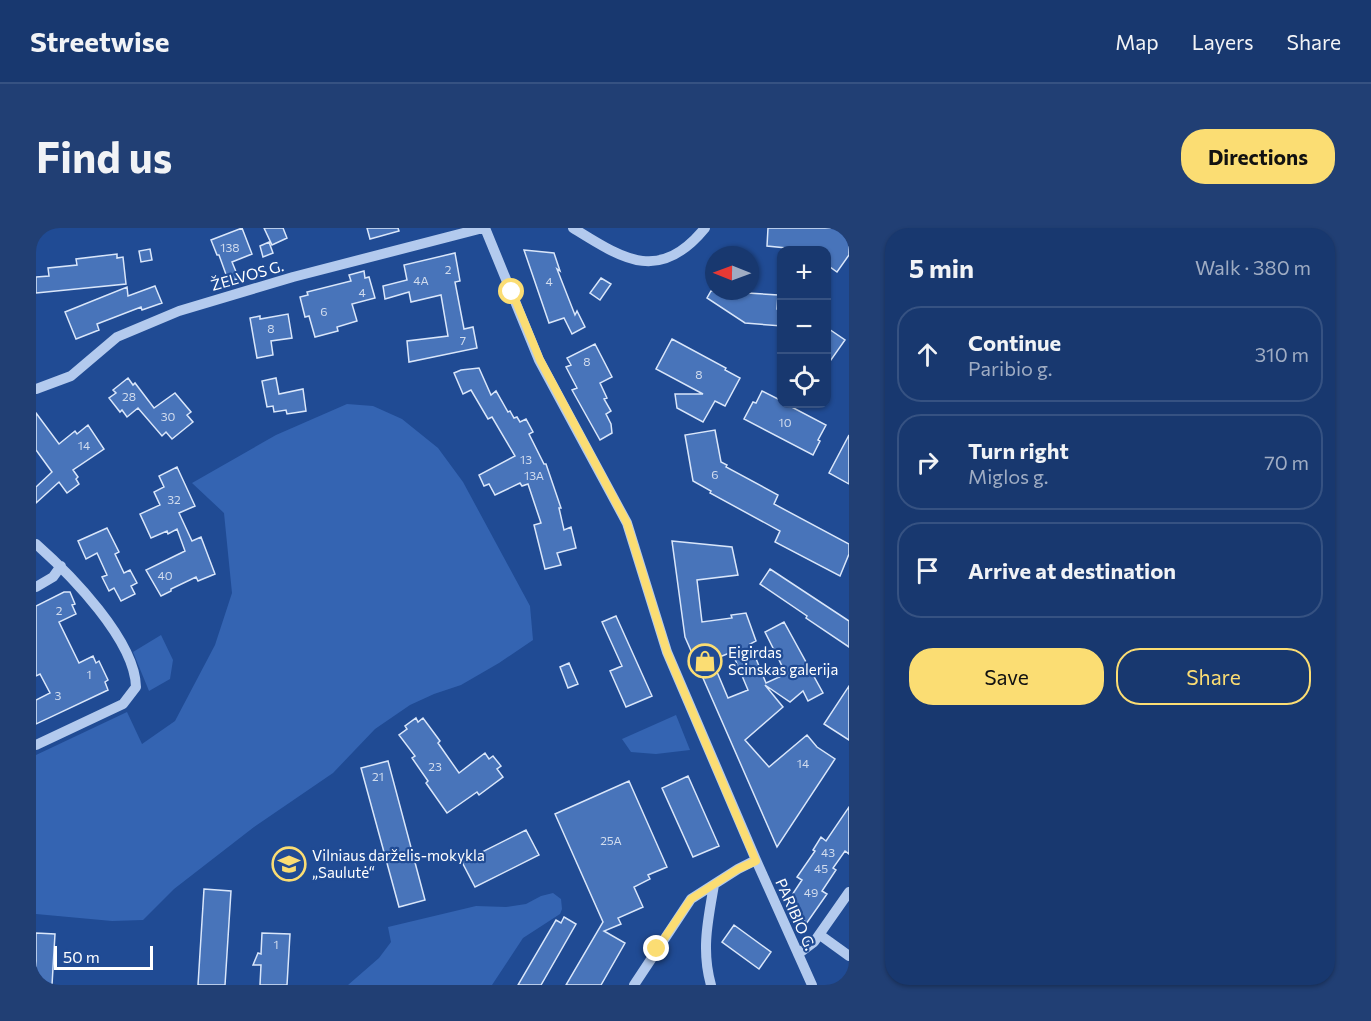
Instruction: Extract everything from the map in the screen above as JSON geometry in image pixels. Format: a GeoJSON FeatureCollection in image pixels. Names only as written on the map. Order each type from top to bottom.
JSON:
{"type":"FeatureCollection","features":[{"type":"Feature","properties":{"kind":"street","name":"ŽELVOS G."},"geometry":{"type":"LineString","coordinates":[[36,389],[71,376],[117,337],[179,311],[293,277],[484,228]]}},
{"type":"Feature","properties":{"kind":"street","name":"PARIBIO G."},"geometry":{"type":"LineString","coordinates":[[484,228],[540,360],[627,523],[667,652],[756,861],[812,985]]}},
{"type":"Feature","properties":{"kind":"street"},"geometry":{"type":"LineString","coordinates":[[573,228],[618,255],[643,261],[665,259],[677,254],[689,246],[705,228]]}},
{"type":"Feature","properties":{"kind":"street"},"geometry":{"type":"LineString","coordinates":[[36,544],[61,566],[98,610],[124,649],[135,672],[136,687],[123,704],[36,745]]}},
{"type":"Feature","properties":{"kind":"street"},"geometry":{"type":"LineString","coordinates":[[36,587],[52,576],[61,566]]}},
{"type":"Feature","properties":{"kind":"street"},"geometry":{"type":"LineString","coordinates":[[633,985],[691,899],[756,861]]}},
{"type":"Feature","properties":{"kind":"street"},"geometry":{"type":"LineString","coordinates":[[711,985],[706,966],[707,927],[714,885]]}},
{"type":"Feature","properties":{"kind":"street"},"geometry":{"type":"LineString","coordinates":[[798,954],[808,948],[820,935],[849,892]]}},
{"type":"Feature","properties":{"kind":"street"},"geometry":{"type":"LineString","coordinates":[[820,935],[849,956]]}},
{"type":"Feature","properties":{"kind":"shaded area"},"geometry":{"type":"Polygon","coordinates":[[[347,404],[373,406],[402,419],[438,448],[463,482],[530,606],[533,640],[461,685],[410,705],[375,729],[333,773],[254,827],[174,889],[143,920],[112,921],[36,914],[36,755],[127,712],[142,744],[175,721],[215,645],[232,593],[224,513],[192,483],[276,435],[347,404]]]}},
{"type":"Feature","properties":{"kind":"shaded area"},"geometry":{"type":"Polygon","coordinates":[[[161,635],[173,660],[170,679],[149,691],[133,652],[161,635]]]}},
{"type":"Feature","properties":{"kind":"shaded area"},"geometry":{"type":"Polygon","coordinates":[[[676,715],[690,750],[656,754],[631,752],[622,739],[676,715]]]}},
{"type":"Feature","properties":{"kind":"shaded area"},"geometry":{"type":"Polygon","coordinates":[[[553,893],[561,899],[560,914],[523,938],[492,985],[348,985],[379,958],[391,942],[388,927],[476,906],[506,907],[526,904],[553,893]]]}},
{"type":"Feature","properties":{"kind":"building"},"geometry":{"type":"Polygon","coordinates":[[[242,228],[252,254],[232,262],[239,279],[228,280],[211,240],[242,228]]]}},
{"type":"Feature","properties":{"kind":"building"},"geometry":{"type":"Polygon","coordinates":[[[264,228],[283,228],[287,238],[272,245],[264,228]]]}},
{"type":"Feature","properties":{"kind":"building"},"geometry":{"type":"Polygon","coordinates":[[[367,228],[398,228],[399,231],[370,239],[367,228]]]}},
{"type":"Feature","properties":{"kind":"building"},"geometry":{"type":"Polygon","coordinates":[[[768,228],[849,228],[849,255],[837,272],[831,268],[831,246],[767,246],[768,228]]]}},
{"type":"Feature","properties":{"kind":"building"},"geometry":{"type":"Polygon","coordinates":[[[269,242],[273,253],[263,257],[260,246],[269,242]]]}},
{"type":"Feature","properties":{"kind":"building"},"geometry":{"type":"Polygon","coordinates":[[[150,249],[152,260],[141,262],[139,251],[150,249]]]}},
{"type":"Feature","properties":{"kind":"building"},"geometry":{"type":"Polygon","coordinates":[[[524,250],[554,253],[560,271],[557,269],[575,315],[577,311],[585,327],[572,334],[564,318],[549,323],[524,250]]]}},
{"type":"Feature","properties":{"kind":"building"},"geometry":{"type":"Polygon","coordinates":[[[455,253],[460,281],[455,282],[464,329],[473,327],[477,348],[409,362],[407,341],[448,336],[441,295],[411,302],[409,292],[385,299],[383,286],[407,280],[404,265],[455,253]]]}},
{"type":"Feature","properties":{"kind":"building"},"geometry":{"type":"Polygon","coordinates":[[[117,254],[117,258],[123,257],[126,284],[36,293],[36,277],[49,276],[48,268],[77,265],[76,259],[117,254]]]}},
{"type":"Feature","properties":{"kind":"building"},"geometry":{"type":"Polygon","coordinates":[[[364,271],[365,278],[369,277],[375,298],[352,304],[357,321],[337,327],[338,331],[315,337],[309,316],[305,317],[300,297],[308,295],[307,292],[351,281],[349,275],[364,271]]]}},
{"type":"Feature","properties":{"kind":"building"},"geometry":{"type":"Polygon","coordinates":[[[601,278],[611,284],[600,300],[590,293],[601,278]]]}},
{"type":"Feature","properties":{"kind":"building"},"geometry":{"type":"Polygon","coordinates":[[[155,286],[162,303],[142,310],[141,307],[97,324],[99,330],[76,339],[65,312],[127,287],[128,296],[155,286]]]}},
{"type":"Feature","properties":{"kind":"building"},"geometry":{"type":"Polygon","coordinates":[[[759,294],[777,295],[777,326],[745,323],[710,300],[759,300],[759,294]]]}},
{"type":"Feature","properties":{"kind":"building"},"geometry":{"type":"Polygon","coordinates":[[[288,314],[292,338],[271,341],[273,355],[257,358],[250,318],[260,316],[260,319],[288,314]]]}},
{"type":"Feature","properties":{"kind":"building"},"geometry":{"type":"Polygon","coordinates":[[[831,330],[845,340],[831,360],[831,330]]]}},
{"type":"Feature","properties":{"kind":"building"},"geometry":{"type":"Polygon","coordinates":[[[672,339],[740,378],[725,406],[715,401],[703,422],[677,408],[675,394],[703,394],[656,369],[672,339]]]}},
{"type":"Feature","properties":{"kind":"building"},"geometry":{"type":"Polygon","coordinates":[[[595,344],[612,377],[600,383],[607,398],[604,399],[611,411],[606,414],[612,433],[600,440],[572,390],[577,388],[566,367],[571,365],[567,358],[595,344]]]}},
{"type":"Feature","properties":{"kind":"building"},"geometry":{"type":"Polygon","coordinates":[[[479,368],[491,395],[496,391],[508,412],[510,411],[520,422],[526,419],[533,432],[529,434],[546,464],[561,508],[559,508],[564,530],[571,527],[576,548],[557,553],[561,565],[545,569],[534,525],[541,523],[528,484],[522,486],[520,483],[495,495],[489,484],[484,486],[479,475],[515,456],[492,417],[488,419],[471,390],[463,394],[454,373],[479,368]]]}},
{"type":"Feature","properties":{"kind":"building"},"geometry":{"type":"Polygon","coordinates":[[[128,378],[133,385],[135,383],[154,408],[175,393],[191,412],[187,415],[193,422],[172,439],[166,432],[162,436],[138,408],[127,417],[109,398],[116,393],[113,390],[128,378]]]}},
{"type":"Feature","properties":{"kind":"building"},"geometry":{"type":"Polygon","coordinates":[[[276,378],[279,394],[303,389],[306,411],[287,414],[286,410],[274,412],[273,406],[267,407],[262,381],[276,378]]]}},
{"type":"Feature","properties":{"kind":"building"},"geometry":{"type":"Polygon","coordinates":[[[762,391],[777,398],[777,408],[794,408],[826,425],[813,455],[744,419],[753,402],[756,403],[762,391]]]}},
{"type":"Feature","properties":{"kind":"building"},"geometry":{"type":"Polygon","coordinates":[[[36,413],[59,444],[75,431],[77,434],[88,425],[104,449],[73,470],[78,477],[76,479],[79,484],[67,493],[59,482],[36,503],[36,487],[52,472],[36,450],[36,413]]]}},
{"type":"Feature","properties":{"kind":"building"},"geometry":{"type":"Polygon","coordinates":[[[715,430],[721,462],[727,465],[726,467],[778,495],[774,504],[849,544],[849,554],[840,576],[775,542],[780,531],[710,493],[711,491],[693,481],[685,435],[715,430]]]}},
{"type":"Feature","properties":{"kind":"building"},"geometry":{"type":"Polygon","coordinates":[[[849,435],[849,484],[829,473],[849,435]]]}},
{"type":"Feature","properties":{"kind":"building"},"geometry":{"type":"Polygon","coordinates":[[[177,467],[195,506],[179,513],[192,541],[201,537],[215,574],[198,581],[196,577],[161,596],[146,570],[185,551],[177,529],[151,538],[140,514],[160,505],[154,492],[164,487],[159,476],[177,467]]]}},
{"type":"Feature","properties":{"kind":"building"},"geometry":{"type":"Polygon","coordinates":[[[107,528],[119,552],[115,554],[124,573],[130,570],[137,583],[131,586],[135,594],[121,601],[114,588],[109,591],[102,577],[107,575],[97,553],[86,559],[78,541],[107,528]]]}},
{"type":"Feature","properties":{"kind":"building"},"geometry":{"type":"Polygon","coordinates":[[[672,541],[732,547],[738,575],[697,580],[702,622],[732,618],[731,615],[746,613],[756,641],[750,644],[766,683],[786,674],[765,632],[784,622],[823,693],[808,701],[803,691],[790,702],[765,685],[783,707],[745,740],[769,767],[807,735],[817,747],[835,759],[777,847],[685,637],[672,541]],[[732,652],[712,660],[728,698],[748,690],[732,652]]]}},
{"type":"Feature","properties":{"kind":"building"},"geometry":{"type":"Polygon","coordinates":[[[770,569],[849,621],[849,647],[760,584],[770,569]]]}},
{"type":"Feature","properties":{"kind":"building"},"geometry":{"type":"Polygon","coordinates":[[[64,592],[70,592],[76,614],[59,622],[79,663],[93,656],[96,663],[99,661],[108,680],[105,682],[108,690],[36,724],[36,700],[50,693],[40,674],[36,676],[36,606],[64,592]]]}},
{"type":"Feature","properties":{"kind":"building"},"geometry":{"type":"Polygon","coordinates":[[[616,616],[652,696],[626,707],[610,671],[622,666],[602,622],[616,616]]]}},
{"type":"Feature","properties":{"kind":"building"},"geometry":{"type":"Polygon","coordinates":[[[569,663],[578,684],[568,688],[560,667],[569,663]]]}},
{"type":"Feature","properties":{"kind":"building"},"geometry":{"type":"Polygon","coordinates":[[[849,686],[849,740],[824,724],[849,686]]]}},
{"type":"Feature","properties":{"kind":"building"},"geometry":{"type":"Polygon","coordinates":[[[416,718],[418,722],[423,718],[459,773],[485,753],[489,759],[493,756],[501,766],[497,769],[503,777],[479,795],[477,792],[447,813],[426,783],[428,781],[412,758],[415,756],[399,735],[407,729],[405,726],[416,718]]]}},
{"type":"Feature","properties":{"kind":"building"},"geometry":{"type":"Polygon","coordinates":[[[388,761],[425,900],[399,907],[361,768],[388,761]]]}},
{"type":"Feature","properties":{"kind":"building"},"geometry":{"type":"Polygon","coordinates":[[[688,776],[719,846],[693,857],[662,788],[688,776]]]}},
{"type":"Feature","properties":{"kind":"building"},"geometry":{"type":"Polygon","coordinates":[[[629,781],[667,867],[648,875],[650,879],[634,887],[643,907],[618,918],[621,924],[604,931],[625,943],[601,985],[566,985],[603,922],[555,814],[629,781]]]}},
{"type":"Feature","properties":{"kind":"building"},"geometry":{"type":"Polygon","coordinates":[[[849,807],[849,854],[845,851],[833,868],[836,870],[822,891],[827,894],[806,924],[792,895],[802,880],[797,877],[815,851],[813,850],[821,837],[826,841],[849,807]]]}},
{"type":"Feature","properties":{"kind":"building"},"geometry":{"type":"Polygon","coordinates":[[[526,830],[539,855],[475,887],[462,862],[526,830]]]}},
{"type":"Feature","properties":{"kind":"building"},"geometry":{"type":"Polygon","coordinates":[[[204,889],[231,891],[225,985],[198,985],[204,889]]]}},
{"type":"Feature","properties":{"kind":"building"},"geometry":{"type":"Polygon","coordinates":[[[564,917],[576,924],[541,985],[518,985],[556,920],[561,923],[564,917]]]}},
{"type":"Feature","properties":{"kind":"building"},"geometry":{"type":"Polygon","coordinates":[[[734,925],[771,952],[759,969],[722,942],[734,925]]]}},
{"type":"Feature","properties":{"kind":"building"},"geometry":{"type":"Polygon","coordinates":[[[36,933],[55,934],[52,985],[36,985],[36,933]]]}},
{"type":"Feature","properties":{"kind":"building"},"geometry":{"type":"Polygon","coordinates":[[[262,933],[290,934],[287,985],[260,985],[261,965],[253,965],[258,953],[261,954],[262,933]]]}},
{"type":"Feature","properties":{"kind":"place","name":"Eigirdas Scinskas galerija"},"geometry":{"type":"Point","coordinates":[705,661]}},
{"type":"Feature","properties":{"kind":"place","name":"Vilniaus darželis-mokykla „Saulutė“"},"geometry":{"type":"Point","coordinates":[289,864]}},
{"type":"Feature","properties":{"kind":"route"},"geometry":{"type":"LineString","coordinates":[[512,292],[540,360],[627,523],[667,652],[756,861],[738,869],[691,899],[657,949]]}}]}
